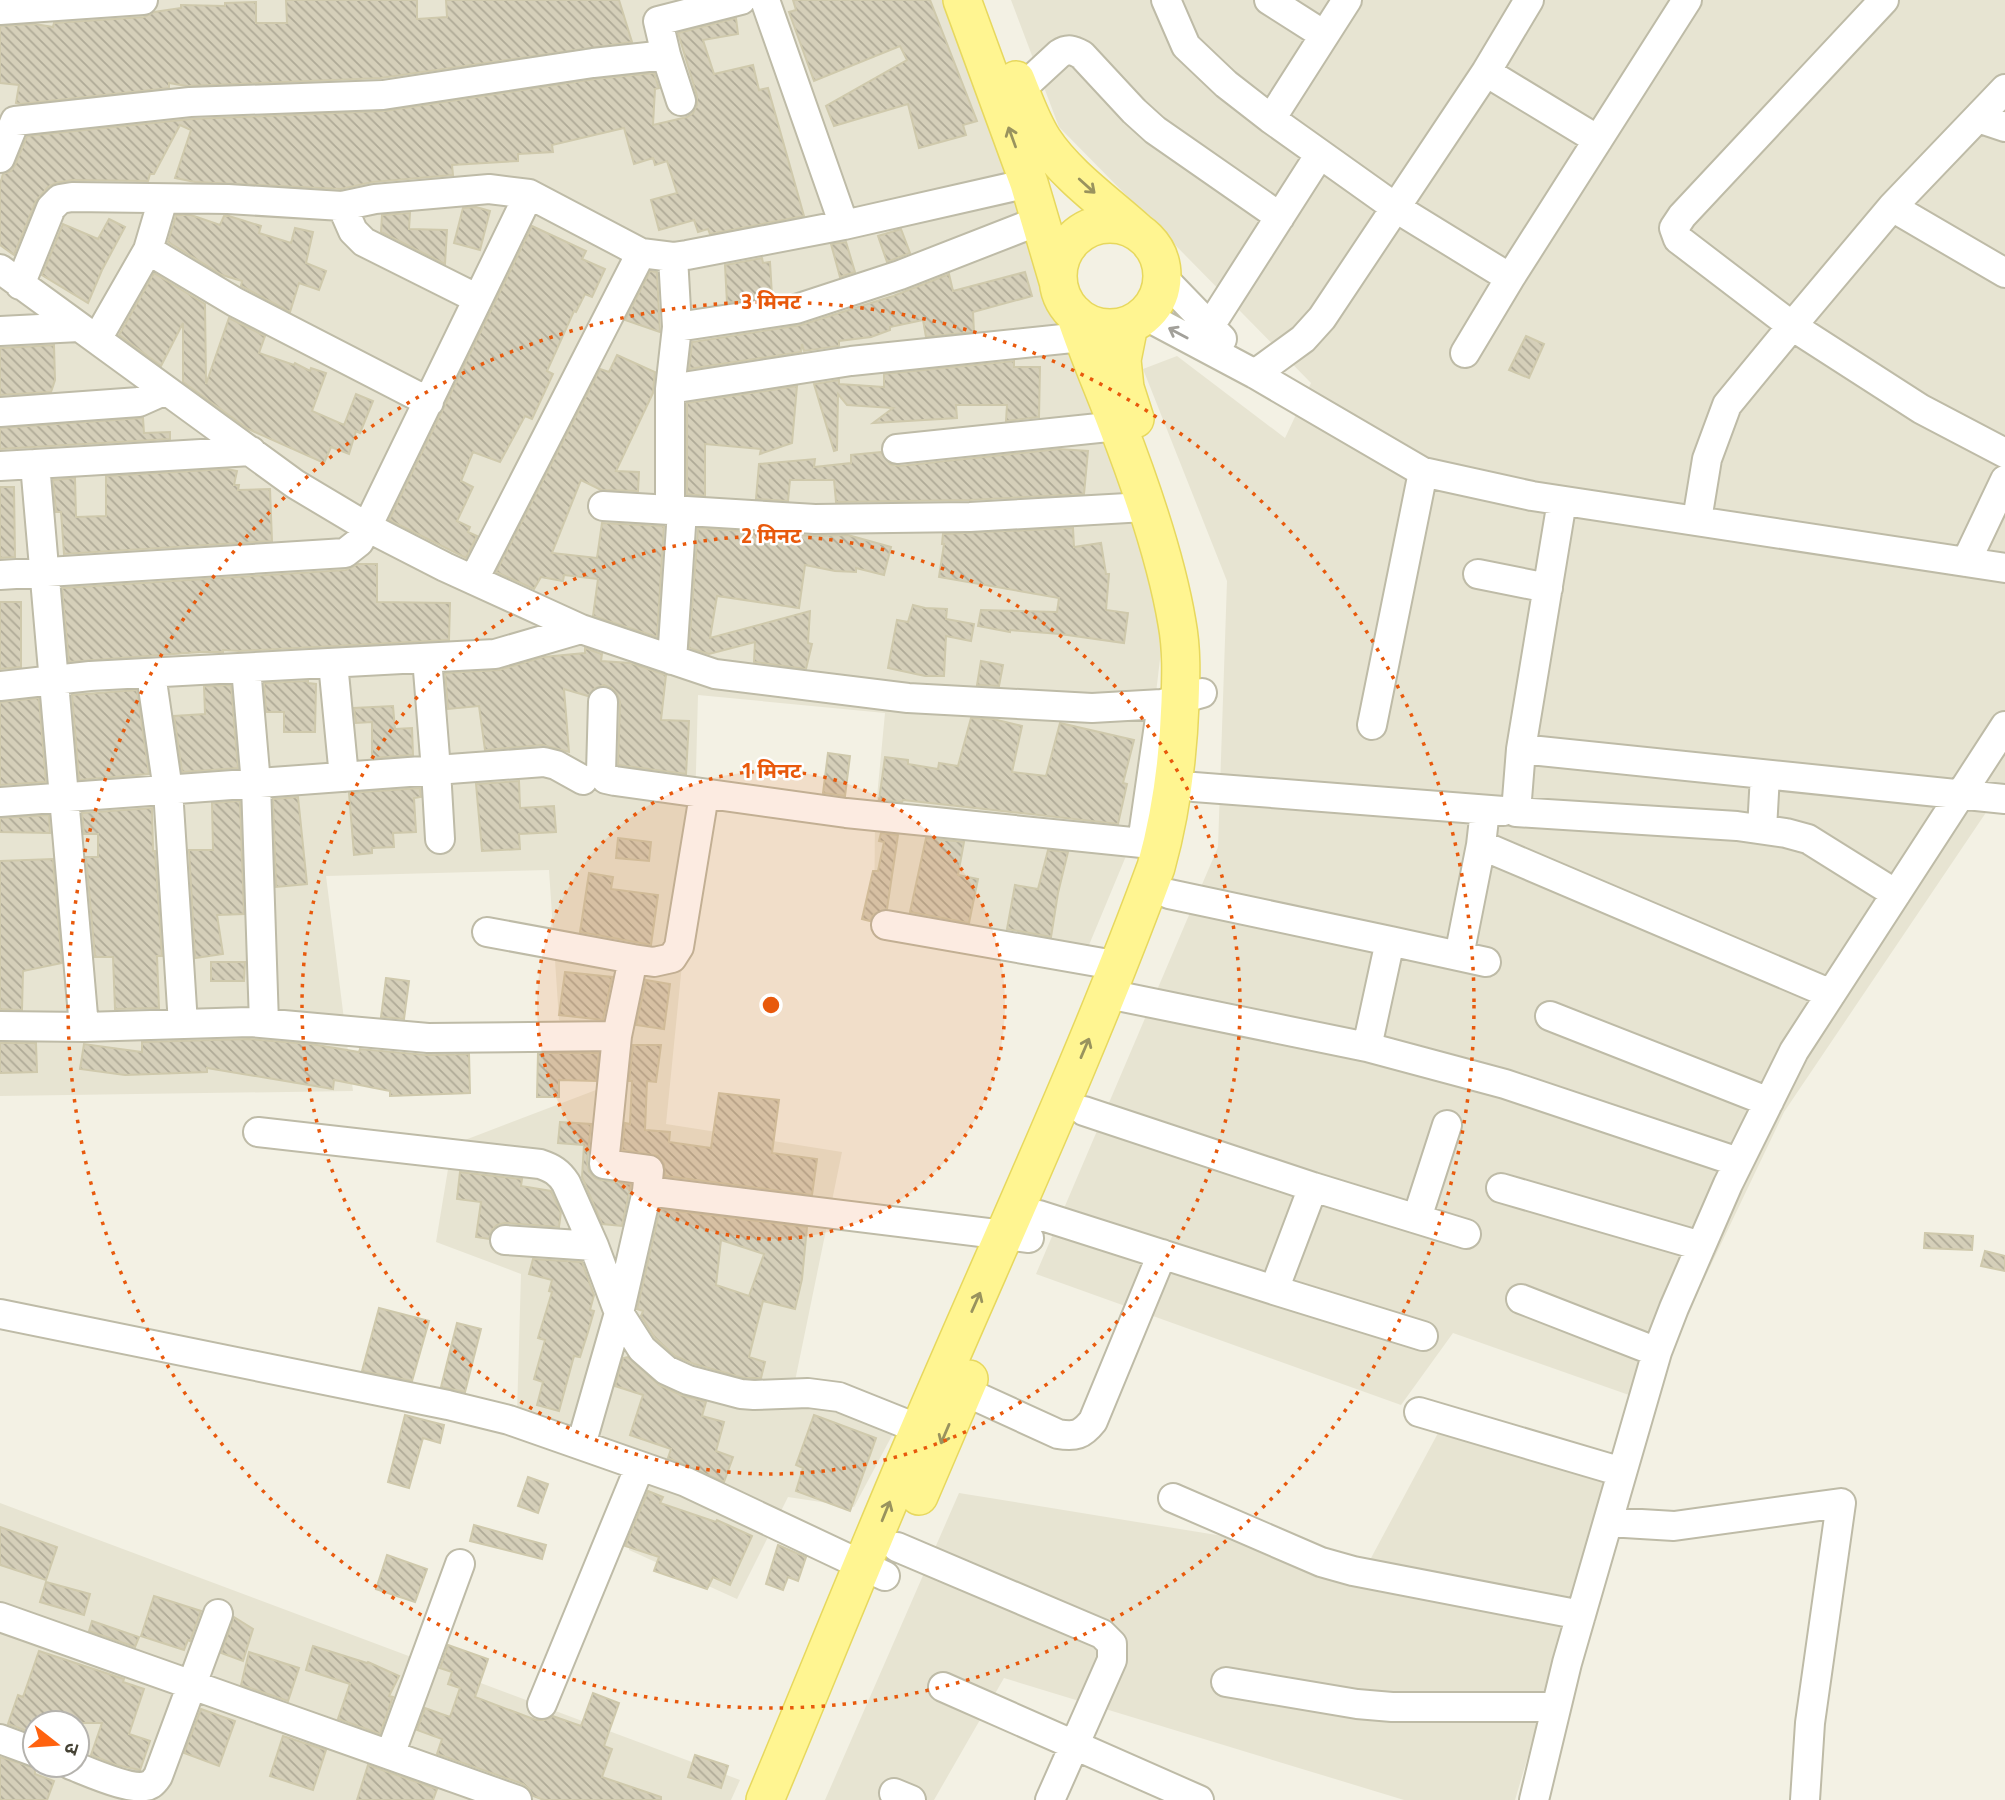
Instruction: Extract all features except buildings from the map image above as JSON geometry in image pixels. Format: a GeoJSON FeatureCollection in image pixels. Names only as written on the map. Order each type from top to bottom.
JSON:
{"type":"FeatureCollection","features":[{"type":"Feature","properties":{"kind":"main road"},"geometry":{"type":"LineString","coordinates":[[962,0],[1029,183],[1073,316],[1100,327],[1114,328],[1136,320],[1153,304],[1159,292],[1162,277],[1159,260],[1151,244],[1067,168],[1043,140],[1020,90],[987,0]]}},
{"type":"Feature","properties":{"kind":"main road"},"geometry":{"type":"LineString","coordinates":[[788,1800],[881,1563],[919,1429],[1084,1111],[1162,846],[1173,790],[1181,699],[1178,625],[1164,565],[1118,426],[1058,279],[1066,248],[1077,236],[1091,228],[1107,224],[1123,225],[1138,232]]}},
{"type":"Feature","properties":{"kind":"main road"},"geometry":{"type":"LineString","coordinates":[[1136,320],[1122,360],[1125,388],[1183,557],[1199,621],[1181,699],[1202,734],[1189,824],[1162,846]]}},
{"type":"Feature","properties":{"kind":"main road"},"geometry":{"type":"LineString","coordinates":[[765,1800],[964,1391],[1120,986],[1169,894],[1162,846]]}},
{"type":"Feature","properties":{"kind":"street"},"geometry":{"type":"LineString","coordinates":[[0,9],[143,0]]}},
{"type":"Feature","properties":{"kind":"street"},"geometry":{"type":"LineString","coordinates":[[681,101],[655,11],[741,0]]}},
{"type":"Feature","properties":{"kind":"street"},"geometry":{"type":"LineString","coordinates":[[765,0],[844,225]]}},
{"type":"Feature","properties":{"kind":"street"},"geometry":{"type":"LineString","coordinates":[[1166,0],[1186,46],[1226,84],[1396,208],[1510,278]]}},
{"type":"Feature","properties":{"kind":"street"},"geometry":{"type":"LineString","coordinates":[[1269,0],[1324,35]]}},
{"type":"Feature","properties":{"kind":"street"},"geometry":{"type":"LineString","coordinates":[[1271,119],[1347,0]]}},
{"type":"Feature","properties":{"kind":"street"},"geometry":{"type":"LineString","coordinates":[[1255,374],[1303,339],[1322,318],[1486,72],[1530,0]]}},
{"type":"Feature","properties":{"kind":"street"},"geometry":{"type":"LineString","coordinates":[[1465,353],[1687,0]]}},
{"type":"Feature","properties":{"kind":"street"},"geometry":{"type":"LineString","coordinates":[[1884,0],[1682,216],[1674,228],[1678,239],[1792,326],[1921,409],[2005,453]]}},
{"type":"Feature","properties":{"kind":"street"},"geometry":{"type":"LineString","coordinates":[[1020,90],[1059,54],[1065,50],[1074,50],[1155,130],[1280,217]]}},
{"type":"Feature","properties":{"kind":"street"},"geometry":{"type":"LineString","coordinates":[[0,158],[7,121],[190,102],[383,95],[593,63],[666,55]]}},
{"type":"Feature","properties":{"kind":"street"},"geometry":{"type":"LineString","coordinates":[[1486,72],[1598,140]]}},
{"type":"Feature","properties":{"kind":"street"},"geometry":{"type":"LineString","coordinates":[[1697,520],[1707,459],[1727,405],[1892,207],[2005,89]]}},
{"type":"Feature","properties":{"kind":"street"},"geometry":{"type":"LineString","coordinates":[[1978,118],[2005,127]]}},
{"type":"Feature","properties":{"kind":"street"},"geometry":{"type":"LineString","coordinates":[[1210,326],[1320,154]]}},
{"type":"Feature","properties":{"kind":"street"},"geometry":{"type":"LineString","coordinates":[[1029,183],[844,225],[673,257],[641,253],[528,194],[489,189],[375,200],[342,206],[228,199],[60,199],[51,208],[10,277],[295,484],[367,527],[581,629],[715,674],[908,698],[1092,708],[1181,699]]}},
{"type":"Feature","properties":{"kind":"street"},"geometry":{"type":"LineString","coordinates":[[0,575],[345,553],[359,542],[367,527],[528,194]]}},
{"type":"Feature","properties":{"kind":"street"},"geometry":{"type":"LineString","coordinates":[[88,333],[148,250],[163,199]]}},
{"type":"Feature","properties":{"kind":"street"},"geometry":{"type":"LineString","coordinates":[[342,206],[353,231],[364,242],[478,299]]}},
{"type":"Feature","properties":{"kind":"street"},"geometry":{"type":"LineString","coordinates":[[1892,207],[2005,273]]}},
{"type":"Feature","properties":{"kind":"street"},"geometry":{"type":"LineString","coordinates":[[677,327],[796,309],[900,275],[1041,220]]}},
{"type":"Feature","properties":{"kind":"street"},"geometry":{"type":"LineString","coordinates":[[148,250],[235,302],[429,402]]}},
{"type":"Feature","properties":{"kind":"street"},"geometry":{"type":"LineString","coordinates":[[474,579],[641,253]]}},
{"type":"Feature","properties":{"kind":"street"},"geometry":{"type":"LineString","coordinates":[[672,660],[676,510],[670,389],[677,327],[673,257]]}},
{"type":"Feature","properties":{"kind":"street"},"geometry":{"type":"LineString","coordinates":[[1162,277],[1255,374]]}},
{"type":"Feature","properties":{"kind":"street"},"geometry":{"type":"LineString","coordinates":[[670,389],[851,361],[1073,316]]}},
{"type":"Feature","properties":{"kind":"street"},"geometry":{"type":"LineString","coordinates":[[1136,320],[1255,374],[1423,472],[1562,501],[1651,516],[1697,520],[2005,568]]}},
{"type":"Feature","properties":{"kind":"street"},"geometry":{"type":"LineString","coordinates":[[0,331],[88,333]]}},
{"type":"Feature","properties":{"kind":"street"},"geometry":{"type":"LineString","coordinates":[[0,412],[139,402],[166,390]]}},
{"type":"Feature","properties":{"kind":"street"},"geometry":{"type":"LineString","coordinates":[[897,449],[1118,426]]}},
{"type":"Feature","properties":{"kind":"street"},"geometry":{"type":"LineString","coordinates":[[0,466],[251,451]]}},
{"type":"Feature","properties":{"kind":"street"},"geometry":{"type":"LineString","coordinates":[[34,464],[84,1027]]}},
{"type":"Feature","properties":{"kind":"street"},"geometry":{"type":"LineString","coordinates":[[1372,725],[1423,472]]}},
{"type":"Feature","properties":{"kind":"street"},"geometry":{"type":"LineString","coordinates":[[1966,562],[2005,480]]}},
{"type":"Feature","properties":{"kind":"street"},"geometry":{"type":"LineString","coordinates":[[1516,812],[1521,749],[1562,501]]}},
{"type":"Feature","properties":{"kind":"street"},"geometry":{"type":"LineString","coordinates":[[603,506],[815,519],[970,517],[1145,507]]}},
{"type":"Feature","properties":{"kind":"street"},"geometry":{"type":"LineString","coordinates":[[1478,574],[1548,588]]}},
{"type":"Feature","properties":{"kind":"street"},"geometry":{"type":"LineString","coordinates":[[0,686],[55,679],[495,654],[581,629]]}},
{"type":"Feature","properties":{"kind":"street"},"geometry":{"type":"LineString","coordinates":[[427,658],[440,839]]}},
{"type":"Feature","properties":{"kind":"street"},"geometry":{"type":"LineString","coordinates":[[333,663],[344,777]]}},
{"type":"Feature","properties":{"kind":"street"},"geometry":{"type":"LineString","coordinates":[[246,668],[256,784],[264,1023]]}},
{"type":"Feature","properties":{"kind":"street"},"geometry":{"type":"LineString","coordinates":[[150,674],[168,790],[183,1024]]}},
{"type":"Feature","properties":{"kind":"street"},"geometry":{"type":"LineString","coordinates":[[603,702],[601,772],[606,779],[846,813],[1162,846]]}},
{"type":"Feature","properties":{"kind":"street"},"geometry":{"type":"LineString","coordinates":[[1534,1800],[1581,1615],[1657,1352],[1701,1246],[1738,1162],[1794,1051],[2005,726]]}},
{"type":"Feature","properties":{"kind":"street"},"geometry":{"type":"LineString","coordinates":[[1521,749],[2005,799]]}},
{"type":"Feature","properties":{"kind":"street"},"geometry":{"type":"LineString","coordinates":[[0,802],[544,762],[556,765],[583,780]]}},
{"type":"Feature","properties":{"kind":"street"},"geometry":{"type":"LineString","coordinates":[[1762,829],[1765,775]]}},
{"type":"Feature","properties":{"kind":"street"},"geometry":{"type":"LineString","coordinates":[[1194,788],[1762,829],[1808,839],[1896,894]]}},
{"type":"Feature","properties":{"kind":"street"},"geometry":{"type":"LineString","coordinates":[[487,932],[654,962],[672,958],[679,947],[704,795]]}},
{"type":"Feature","properties":{"kind":"street"},"geometry":{"type":"LineString","coordinates":[[1169,894],[1473,959],[1485,810]]}},
{"type":"Feature","properties":{"kind":"street"},"geometry":{"type":"LineString","coordinates":[[1481,845],[1831,994]]}},
{"type":"Feature","properties":{"kind":"street"},"geometry":{"type":"LineString","coordinates":[[886,925],[1505,1084],[1738,1162]]}},
{"type":"Feature","properties":{"kind":"street"},"geometry":{"type":"LineString","coordinates":[[1367,1047],[1390,941]]}},
{"type":"Feature","properties":{"kind":"street"},"geometry":{"type":"LineString","coordinates":[[581,1445],[619,1313],[647,1191],[649,1170],[604,1164],[617,1036],[633,959]]}},
{"type":"Feature","properties":{"kind":"street"},"geometry":{"type":"LineString","coordinates":[[1550,1016],[1769,1102]]}},
{"type":"Feature","properties":{"kind":"street"},"geometry":{"type":"LineString","coordinates":[[0,1026],[264,1023],[428,1038],[617,1036]]}},
{"type":"Feature","properties":{"kind":"street"},"geometry":{"type":"LineString","coordinates":[[1084,1111],[1313,1187],[1466,1234]]}},
{"type":"Feature","properties":{"kind":"street"},"geometry":{"type":"LineString","coordinates":[[1417,1218],[1447,1125]]}},
{"type":"Feature","properties":{"kind":"street"},"geometry":{"type":"LineString","coordinates":[[258,1132],[540,1164],[551,1168],[560,1174],[565,1183],[594,1246],[619,1313],[648,1355],[666,1370],[688,1380],[741,1394],[825,1394],[839,1397],[919,1429]]}},
{"type":"Feature","properties":{"kind":"street"},"geometry":{"type":"LineString","coordinates":[[1274,1290],[1313,1187]]}},
{"type":"Feature","properties":{"kind":"street"},"geometry":{"type":"LineString","coordinates":[[1501,1188],[1701,1246]]}},
{"type":"Feature","properties":{"kind":"street"},"geometry":{"type":"LineString","coordinates":[[647,1191],[1025,1229],[1162,1254],[1423,1336]]}},
{"type":"Feature","properties":{"kind":"street"},"geometry":{"type":"LineString","coordinates":[[505,1240],[594,1246]]}},
{"type":"Feature","properties":{"kind":"street"},"geometry":{"type":"LineString","coordinates":[[964,1391],[1058,1434],[1073,1437],[1084,1432],[1093,1421],[1162,1254]]}},
{"type":"Feature","properties":{"kind":"street"},"geometry":{"type":"LineString","coordinates":[[1521,1298],[1657,1352]]}},
{"type":"Feature","properties":{"kind":"street"},"geometry":{"type":"LineString","coordinates":[[0,1314],[448,1405],[509,1420],[686,1482],[881,1563],[1102,1634],[1112,1644],[1112,1660],[1050,1800]]}},
{"type":"Feature","properties":{"kind":"street"},"geometry":{"type":"LineString","coordinates":[[1419,1412],[1622,1472]]}},
{"type":"Feature","properties":{"kind":"street"},"geometry":{"type":"LineString","coordinates":[[542,1704],[640,1466]]}},
{"type":"Feature","properties":{"kind":"street"},"geometry":{"type":"LineString","coordinates":[[1174,1498],[1321,1562],[1581,1615]]}},
{"type":"Feature","properties":{"kind":"street"},"geometry":{"type":"LineString","coordinates":[[1608,1522],[1674,1526],[1841,1503],[1810,1723],[1805,1800]]}},
{"type":"Feature","properties":{"kind":"street"},"geometry":{"type":"LineString","coordinates":[[390,1755],[460,1564]]}},
{"type":"Feature","properties":{"kind":"street"},"geometry":{"type":"LineString","coordinates":[[91,1772],[139,1787],[149,1786],[158,1776],[218,1614]]}},
{"type":"Feature","properties":{"kind":"street"},"geometry":{"type":"LineString","coordinates":[[0,1617],[517,1800]]}},
{"type":"Feature","properties":{"kind":"street"},"geometry":{"type":"LineString","coordinates":[[1226,1682],[1357,1704],[1392,1707],[1556,1707]]}},
{"type":"Feature","properties":{"kind":"street"},"geometry":{"type":"LineString","coordinates":[[943,1687],[1199,1800]]}},
{"type":"Feature","properties":{"kind":"street"},"geometry":{"type":"LineString","coordinates":[[0,1739],[21,1747]]}},
{"type":"Feature","properties":{"kind":"shaded area"},"geometry":{"type":"Polygon","coordinates":[[[0,0],[946,0],[1063,327],[1169,583],[1141,820],[1084,957],[874,929],[875,818],[885,713],[698,695],[694,845],[666,1124],[842,1152],[795,1381],[905,1411],[854,1507],[788,1497],[737,1599],[629,1550],[636,1451],[517,1414],[521,1274],[436,1242],[452,1145],[596,1090],[597,1045],[559,1020],[549,870],[326,876],[353,1091],[0,1096],[0,0]]]}},
{"type":"Feature","properties":{"kind":"shaded area"},"geometry":{"type":"Polygon","coordinates":[[[1011,0],[2005,0],[2005,811],[1987,811],[1784,1112],[1646,1401],[1453,1333],[1401,1405],[1036,1274],[1218,847],[1227,581],[1143,369],[1177,356],[1285,438],[1311,383],[1059,127],[1011,0]]]}},
{"type":"Feature","properties":{"kind":"shaded area"},"geometry":{"type":"Polygon","coordinates":[[[1438,1433],[1610,1479],[1515,1800],[1404,1800],[1004,1678],[934,1800],[825,1800],[959,1493],[1370,1560],[1438,1433]]]}},
{"type":"Feature","properties":{"kind":"shaded area"},"geometry":{"type":"Polygon","coordinates":[[[0,1503],[740,1780],[731,1800],[0,1800],[0,1503]]]}}]}
